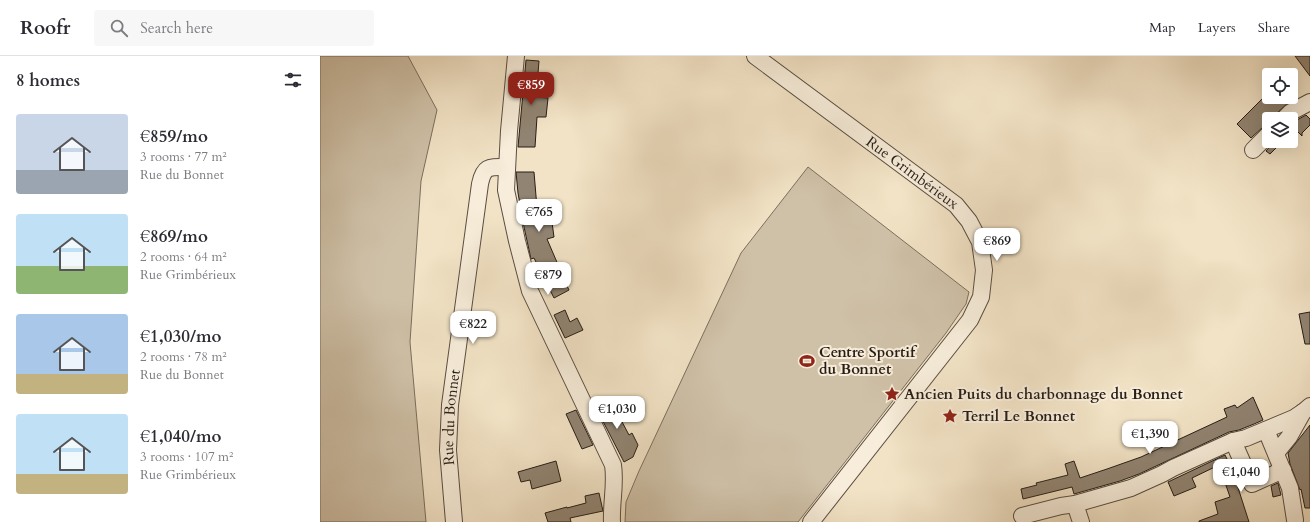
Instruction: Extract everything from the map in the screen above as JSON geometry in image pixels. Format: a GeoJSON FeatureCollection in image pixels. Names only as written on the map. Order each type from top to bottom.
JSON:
{"type":"FeatureCollection","features":[{"type":"Feature","properties":{"kind":"street"},"geometry":{"type":"LineString","coordinates":[[516,56],[512,92],[506,190],[530,291],[613,465],[614,477],[612,522]]}},
{"type":"Feature","properties":{"kind":"street","name":"Rue Grimbérieux"},"geometry":{"type":"LineString","coordinates":[[755,56],[956,205],[969,221],[980,242],[984,270],[981,297],[970,320],[811,522]]}},
{"type":"Feature","properties":{"kind":"street"},"geometry":{"type":"LineString","coordinates":[[1291,112],[1310,102]]}},
{"type":"Feature","properties":{"kind":"street"},"geometry":{"type":"LineString","coordinates":[[1253,150],[1262,141]]}},
{"type":"Feature","properties":{"kind":"street","name":"Rue du Bonnet"},"geometry":{"type":"LineString","coordinates":[[454,522],[449,465],[448,431],[450,405],[480,184],[484,171],[488,168],[507,167]]}},
{"type":"Feature","properties":{"kind":"street"},"geometry":{"type":"LineString","coordinates":[[1022,516],[1075,504],[1131,488],[1233,441],[1246,438],[1266,430],[1307,409]]}},
{"type":"Feature","properties":{"kind":"street"},"geometry":{"type":"LineString","coordinates":[[1276,453],[1289,437],[1307,409]]}},
{"type":"Feature","properties":{"kind":"street"},"geometry":{"type":"LineString","coordinates":[[1266,430],[1290,488],[1295,520]]}},
{"type":"Feature","properties":{"kind":"street"},"geometry":{"type":"LineString","coordinates":[[1233,441],[1252,484],[1282,470]]}},
{"type":"Feature","properties":{"kind":"street"},"geometry":{"type":"LineString","coordinates":[[1075,504],[1081,522]]}},
{"type":"Feature","properties":{"kind":"shaded area"},"geometry":{"type":"Polygon","coordinates":[[[320,56],[408,56],[437,110],[421,181],[410,342],[426,522],[320,522],[320,56]]]}},
{"type":"Feature","properties":{"kind":"shaded area","name":"Centre Sportif du Bonnet"},"geometry":{"type":"Polygon","coordinates":[[[808,167],[969,292],[966,304],[946,333],[798,522],[625,522],[626,502],[639,471],[741,253],[808,167]]]}},
{"type":"Feature","properties":{"kind":"building"},"geometry":{"type":"Polygon","coordinates":[[[1295,56],[1310,56],[1310,76],[1295,56]]]}},
{"type":"Feature","properties":{"kind":"building"},"geometry":{"type":"Polygon","coordinates":[[[526,60],[539,61],[536,97],[548,98],[546,117],[537,117],[535,147],[518,147],[526,60]]]}},
{"type":"Feature","properties":{"kind":"building"},"geometry":{"type":"Polygon","coordinates":[[[1262,99],[1262,104],[1287,104],[1278,112],[1262,112],[1262,128],[1251,138],[1237,124],[1262,99]]]}},
{"type":"Feature","properties":{"kind":"building"},"geometry":{"type":"Polygon","coordinates":[[[1306,115],[1310,119],[1310,125],[1302,133],[1302,136],[1298,132],[1298,119],[1306,115]]]}},
{"type":"Feature","properties":{"kind":"building"},"geometry":{"type":"Polygon","coordinates":[[[1269,148],[1276,148],[1270,154],[1266,151],[1269,148]]]}},
{"type":"Feature","properties":{"kind":"building"},"geometry":{"type":"Polygon","coordinates":[[[516,172],[534,172],[537,208],[548,206],[549,216],[551,215],[554,237],[547,239],[559,267],[558,268],[569,290],[554,298],[534,258],[531,259],[518,193],[516,172]]]}},
{"type":"Feature","properties":{"kind":"building"},"geometry":{"type":"Polygon","coordinates":[[[565,310],[570,322],[577,318],[583,330],[565,338],[554,315],[565,310]]]}},
{"type":"Feature","properties":{"kind":"building"},"geometry":{"type":"Polygon","coordinates":[[[1310,312],[1310,344],[1305,344],[1299,314],[1310,312]]]}},
{"type":"Feature","properties":{"kind":"building"},"geometry":{"type":"Polygon","coordinates":[[[1253,397],[1263,420],[1254,424],[1229,432],[1139,474],[1120,481],[1074,494],[1072,487],[1023,499],[1021,489],[1037,485],[1036,483],[1068,475],[1065,464],[1074,461],[1080,478],[1141,457],[1227,417],[1224,409],[1235,405],[1237,408],[1253,397]]]}},
{"type":"Feature","properties":{"kind":"building"},"geometry":{"type":"Polygon","coordinates":[[[601,398],[604,405],[611,401],[629,435],[632,433],[638,445],[633,457],[624,462],[593,402],[601,398]]]}},
{"type":"Feature","properties":{"kind":"building"},"geometry":{"type":"Polygon","coordinates":[[[576,410],[593,445],[582,449],[566,414],[576,410]]]}},
{"type":"Feature","properties":{"kind":"building"},"geometry":{"type":"Polygon","coordinates":[[[1310,425],[1310,508],[1305,508],[1301,489],[1300,490],[1290,464],[1288,453],[1310,425]]]}},
{"type":"Feature","properties":{"kind":"building"},"geometry":{"type":"Polygon","coordinates":[[[1225,455],[1232,469],[1249,522],[1199,522],[1218,514],[1215,502],[1230,497],[1219,465],[1192,478],[1196,487],[1174,496],[1168,482],[1225,455]]]}},
{"type":"Feature","properties":{"kind":"building"},"geometry":{"type":"Polygon","coordinates":[[[556,461],[561,481],[532,489],[530,480],[521,482],[518,472],[556,461]]]}},
{"type":"Feature","properties":{"kind":"building"},"geometry":{"type":"Polygon","coordinates":[[[1278,483],[1281,495],[1273,497],[1271,486],[1278,483]]]}},
{"type":"Feature","properties":{"kind":"building"},"geometry":{"type":"Polygon","coordinates":[[[599,493],[603,511],[570,518],[571,522],[548,522],[545,513],[586,503],[585,496],[599,493]]]}},
{"type":"Feature","properties":{"kind":"place","name":"Centre Sportif du Bonnet"},"geometry":{"type":"Point","coordinates":[807,361]}},
{"type":"Feature","properties":{"kind":"place","name":"Ancien Puits du charbonnage du Bonnet"},"geometry":{"type":"Point","coordinates":[892,394]}},
{"type":"Feature","properties":{"kind":"place","name":"Terril Le Bonnet"},"geometry":{"type":"Point","coordinates":[950,416]}}]}
